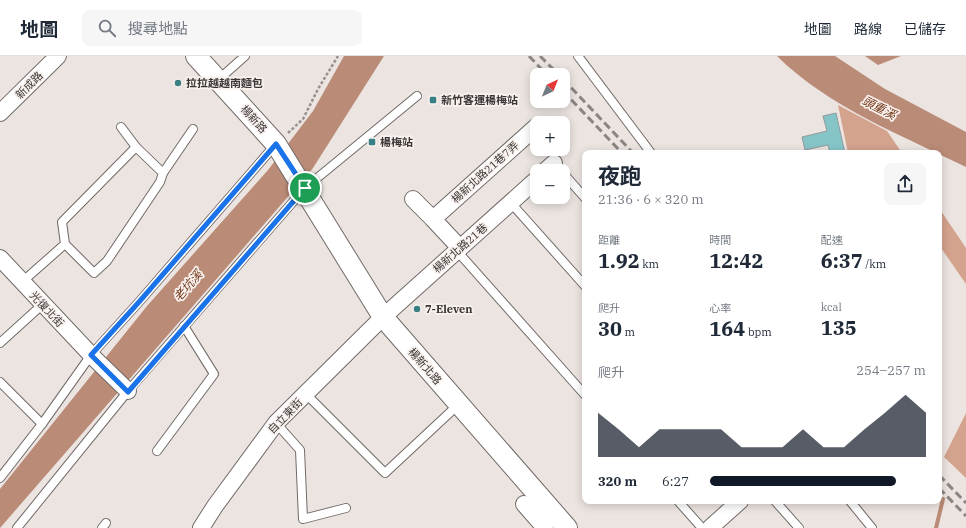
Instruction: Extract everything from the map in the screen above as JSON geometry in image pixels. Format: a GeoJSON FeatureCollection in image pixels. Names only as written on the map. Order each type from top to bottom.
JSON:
{"type":"FeatureCollection","features":[{"type":"Feature","properties":{"kind":"street","name":"新成路"},"geometry":{"type":"LineString","coordinates":[[0,113],[58,56]]}},
{"type":"Feature","properties":{"kind":"street","name":"楊新路"},"geometry":{"type":"LineString","coordinates":[[196,56],[278,146],[305,188]]}},
{"type":"Feature","properties":{"kind":"street","name":"楊新北路21巷7弄"},"geometry":{"type":"LineString","coordinates":[[433,219],[530,132]]}},
{"type":"Feature","properties":{"kind":"street","name":"楊新北路21巷"},"geometry":{"type":"LineString","coordinates":[[383,317],[530,185]]}},
{"type":"Feature","properties":{"kind":"street","name":"楊新北路"},"geometry":{"type":"LineString","coordinates":[[305,188],[383,317],[567,528]]}},
{"type":"Feature","properties":{"kind":"street"},"geometry":{"type":"LineString","coordinates":[[413,199],[433,219],[458,249]]}},
{"type":"Feature","properties":{"kind":"street","name":"光復北街"},"geometry":{"type":"LineString","coordinates":[[0,258],[125,389]]}},
{"type":"Feature","properties":{"kind":"street","name":"自立東街"},"geometry":{"type":"LineString","coordinates":[[202,528],[214,506],[276,424],[383,317]]}},
{"type":"Feature","properties":{"kind":"street"},"geometry":{"type":"LineString","coordinates":[[524,504],[545,528]]}},
{"type":"Feature","properties":{"kind":"street"},"geometry":{"type":"LineString","coordinates":[[710,528],[737,504]]}},
{"type":"Feature","properties":{"kind":"lane"},"geometry":{"type":"LineString","coordinates":[[218,80],[245,56]]}},
{"type":"Feature","properties":{"kind":"lane"},"geometry":{"type":"LineString","coordinates":[[578,56],[649,150]]}},
{"type":"Feature","properties":{"kind":"lane"},"geometry":{"type":"LineString","coordinates":[[17,528],[125,389],[184,326],[305,188],[418,96]]}},
{"type":"Feature","properties":{"kind":"lane"},"geometry":{"type":"LineString","coordinates":[[121,127],[136,147],[163,173]]}},
{"type":"Feature","properties":{"kind":"lane"},"geometry":{"type":"LineString","coordinates":[[136,147],[62,222],[65,244],[94,273],[107,261],[160,182],[163,173],[193,129]]}},
{"type":"Feature","properties":{"kind":"lane"},"geometry":{"type":"LineString","coordinates":[[0,478],[93,357],[139,302],[278,146]]}},
{"type":"Feature","properties":{"kind":"lane"},"geometry":{"type":"LineString","coordinates":[[570,183],[582,195]]}},
{"type":"Feature","properties":{"kind":"lane"},"geometry":{"type":"LineString","coordinates":[[511,203],[582,283]]}},
{"type":"Feature","properties":{"kind":"lane"},"geometry":{"type":"LineString","coordinates":[[22,282],[65,244]]}},
{"type":"Feature","properties":{"kind":"lane"},"geometry":{"type":"LineString","coordinates":[[458,249],[582,392]]}},
{"type":"Feature","properties":{"kind":"lane"},"geometry":{"type":"LineString","coordinates":[[0,343],[43,304]]}},
{"type":"Feature","properties":{"kind":"lane"},"geometry":{"type":"LineString","coordinates":[[157,451],[214,374],[184,326]]}},
{"type":"Feature","properties":{"kind":"lane"},"geometry":{"type":"LineString","coordinates":[[0,382],[42,424]]}},
{"type":"Feature","properties":{"kind":"lane"},"geometry":{"type":"LineString","coordinates":[[306,394],[385,474],[459,404]]}},
{"type":"Feature","properties":{"kind":"lane"},"geometry":{"type":"LineString","coordinates":[[276,424],[300,450],[303,519],[346,508]]}},
{"type":"Feature","properties":{"kind":"lane"},"geometry":{"type":"LineString","coordinates":[[681,504],[702,528]]}},
{"type":"Feature","properties":{"kind":"lane"},"geometry":{"type":"LineString","coordinates":[[779,504],[799,528]]}},
{"type":"Feature","properties":{"kind":"lane"},"geometry":{"type":"LineString","coordinates":[[852,504],[872,528]]}},
{"type":"Feature","properties":{"kind":"path"},"geometry":{"type":"LineString","coordinates":[[278,146],[303,119],[318,89],[338,56]]}},
{"type":"Feature","properties":{"kind":"shaded area"},"geometry":{"type":"Polygon","coordinates":[[[838,105],[887,131],[900,150],[847,150],[838,105]]]}},
{"type":"Feature","properties":{"kind":"shaded area"},"geometry":{"type":"Polygon","coordinates":[[[942,212],[966,248],[966,284],[942,249],[942,212]]]}},
{"type":"Feature","properties":{"kind":"shaded area"},"geometry":{"type":"Polygon","coordinates":[[[966,413],[966,478],[944,457],[966,413]]]}},
{"type":"Feature","properties":{"kind":"water","name":"老坑溪"},"geometry":{"type":"Polygon","coordinates":[[[344,56],[384,56],[313,168],[0,528],[0,489],[147,306],[268,170],[313,111],[344,56]]]}},
{"type":"Feature","properties":{"kind":"water","name":"頭重溪"},"geometry":{"type":"Polygon","coordinates":[[[777,56],[835,56],[885,89],[966,132],[966,167],[942,155],[942,150],[931,150],[867,119],[842,105],[797,74],[777,56]]]}},
{"type":"Feature","properties":{"kind":"water"},"geometry":{"type":"Polygon","coordinates":[[[865,56],[901,56],[878,65],[865,56]]]}},
{"type":"Feature","properties":{"kind":"building"},"geometry":{"type":"Polygon","coordinates":[[[836,113],[844,150],[829,150],[828,145],[805,150],[802,137],[827,131],[823,116],[836,113]]]}},
{"type":"Feature","properties":{"kind":"waterway"},"geometry":{"type":"LineString","coordinates":[[942,503],[943,499]]}},
{"type":"Feature","properties":{"kind":"waterway"},"geometry":{"type":"LineString","coordinates":[[936,528],[942,504]]}},
{"type":"Feature","properties":{"kind":"railway"},"geometry":{"type":"LineString","coordinates":[[529,56],[540,68]]}},
{"type":"Feature","properties":{"kind":"railway"},"geometry":{"type":"LineString","coordinates":[[540,56],[552,68]]}},
{"type":"Feature","properties":{"kind":"railway"},"geometry":{"type":"LineString","coordinates":[[570,86],[630,150]]}},
{"type":"Feature","properties":{"kind":"railway"},"geometry":{"type":"LineString","coordinates":[[570,98],[619,150]]}},
{"type":"Feature","properties":{"kind":"railway"},"geometry":{"type":"LineString","coordinates":[[942,478],[966,503]]}},
{"type":"Feature","properties":{"kind":"railway"},"geometry":{"type":"LineString","coordinates":[[942,491],[966,516]]}},
{"type":"Feature","properties":{"kind":"place","name":"拉拉越越南麵包"},"geometry":{"type":"Point","coordinates":[178,83]}},
{"type":"Feature","properties":{"kind":"place","name":"新竹客運楊梅站"},"geometry":{"type":"Point","coordinates":[433,100]}},
{"type":"Feature","properties":{"kind":"place","name":"楊梅站"},"geometry":{"type":"Point","coordinates":[372,142]}},
{"type":"Feature","properties":{"kind":"place","name":"7-Eleven"},"geometry":{"type":"Point","coordinates":[417,309]}},
{"type":"Feature","properties":{"kind":"route"},"geometry":{"type":"LineString","coordinates":[[276,144],[305,188],[128,392],[91,355],[276,144]]}}]}
